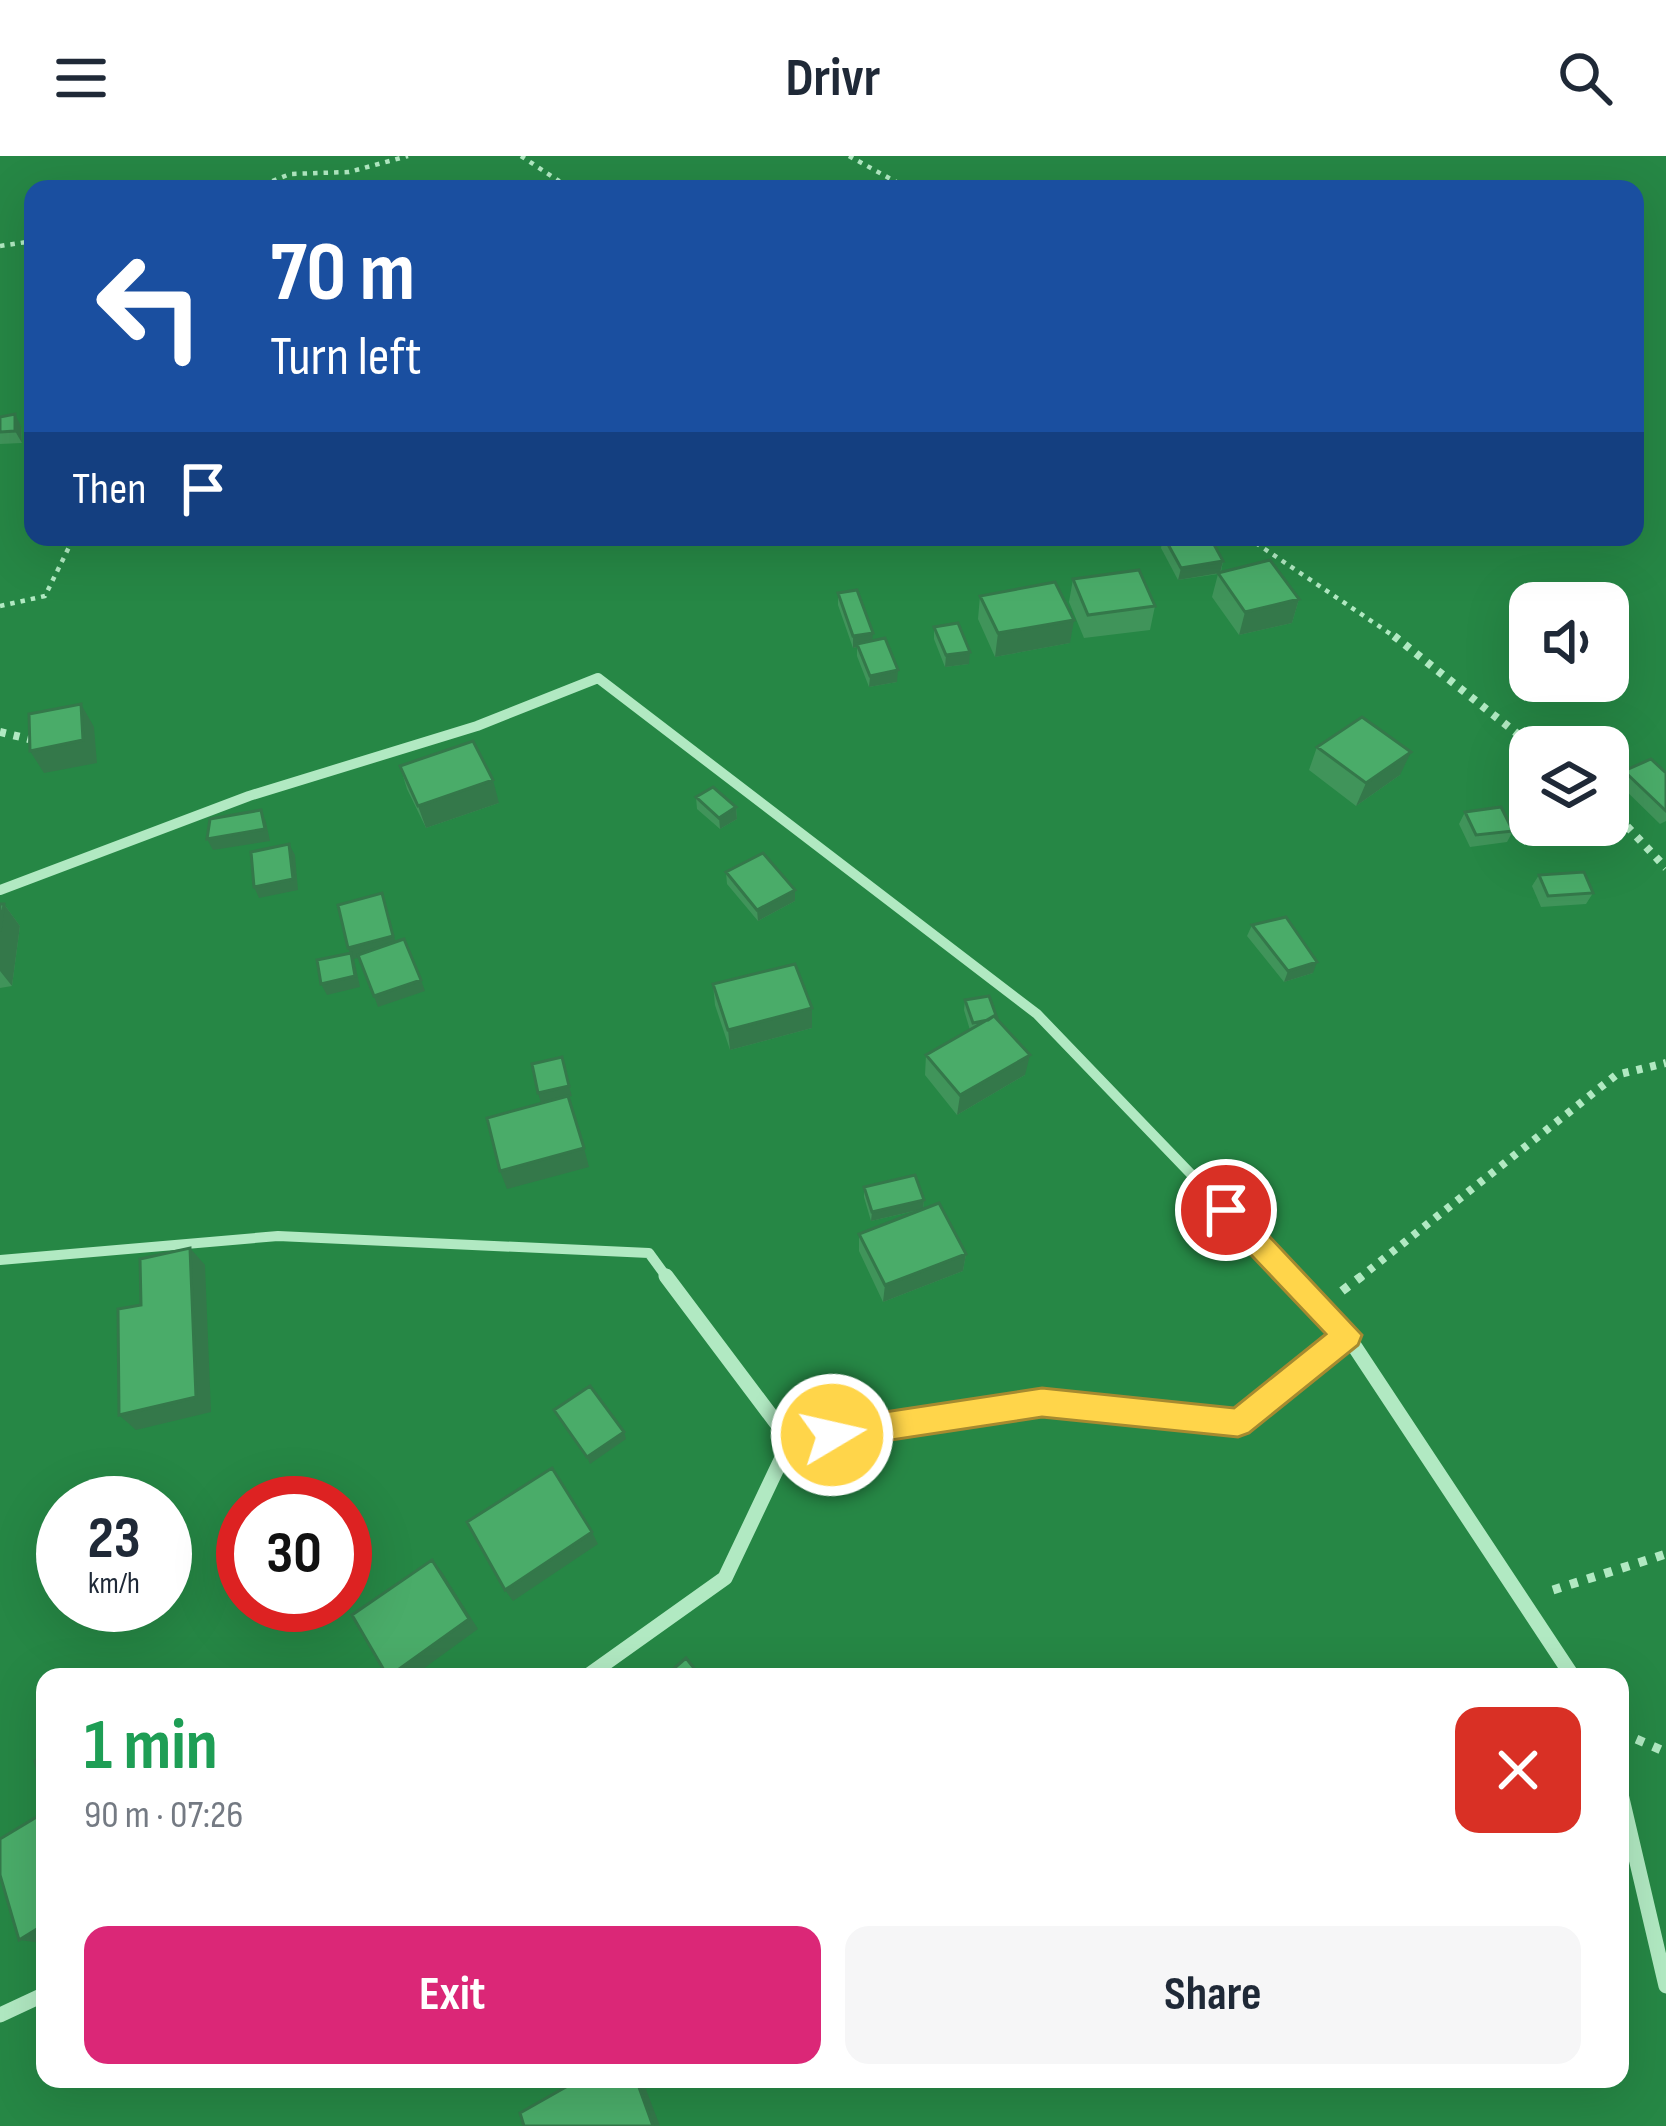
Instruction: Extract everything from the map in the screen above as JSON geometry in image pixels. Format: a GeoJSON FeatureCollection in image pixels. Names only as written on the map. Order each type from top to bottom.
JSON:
{"type":"FeatureCollection","features":[{"type":"Feature","properties":{"kind":"street"},"geometry":{"type":"LineString","coordinates":[[0,890],[249,796],[477,726],[598,678],[1037,1014],[1347,1335],[1567,1668]]}},
{"type":"Feature","properties":{"kind":"street"},"geometry":{"type":"LineString","coordinates":[[0,1260],[278,1236],[649,1252],[790,1441]]}},
{"type":"Feature","properties":{"kind":"street"},"geometry":{"type":"LineString","coordinates":[[790,1441],[1042,1403],[1238,1423],[1347,1335]]}},
{"type":"Feature","properties":{"kind":"street"},"geometry":{"type":"LineString","coordinates":[[599,1668],[725,1578],[790,1441]]}},
{"type":"Feature","properties":{"kind":"street"},"geometry":{"type":"LineString","coordinates":[[1629,1828],[1666,1986]]}},
{"type":"Feature","properties":{"kind":"street"},"geometry":{"type":"LineString","coordinates":[[0,2015],[36,1998]]}},
{"type":"Feature","properties":{"kind":"path"},"geometry":{"type":"LineString","coordinates":[[275,180],[290,174],[349,172],[408,156]]}},
{"type":"Feature","properties":{"kind":"path"},"geometry":{"type":"LineString","coordinates":[[520,156],[556,180]]}},
{"type":"Feature","properties":{"kind":"path"},"geometry":{"type":"LineString","coordinates":[[849,156],[892,180]]}},
{"type":"Feature","properties":{"kind":"path"},"geometry":{"type":"LineString","coordinates":[[0,606],[45,596],[70,546]]}},
{"type":"Feature","properties":{"kind":"path"},"geometry":{"type":"LineString","coordinates":[[1261,546],[1381,626],[1509,727]]}},
{"type":"Feature","properties":{"kind":"path"},"geometry":{"type":"LineString","coordinates":[[0,733],[28,739]]}},
{"type":"Feature","properties":{"kind":"path"},"geometry":{"type":"LineString","coordinates":[[1629,828],[1666,868]]}},
{"type":"Feature","properties":{"kind":"path"},"geometry":{"type":"LineString","coordinates":[[1321,1307],[1616,1076],[1666,1064]]}},
{"type":"Feature","properties":{"kind":"path"},"geometry":{"type":"LineString","coordinates":[[1522,1600],[1666,1554]]}},
{"type":"Feature","properties":{"kind":"path"},"geometry":{"type":"LineString","coordinates":[[1629,1736],[1666,1752]]}},
{"type":"Feature","properties":{"kind":"building"},"geometry":{"type":"Polygon","coordinates":[[[15,414],[15,431],[0,432],[0,417],[15,414]]]}},
{"type":"Feature","properties":{"kind":"building"},"geometry":{"type":"Polygon","coordinates":[[[1169,546],[1215,546],[1223,561],[1181,568],[1169,546]]]}},
{"type":"Feature","properties":{"kind":"building"},"geometry":{"type":"Polygon","coordinates":[[[1270,560],[1299,599],[1245,612],[1218,573],[1270,560]]]}},
{"type":"Feature","properties":{"kind":"building"},"geometry":{"type":"Polygon","coordinates":[[[1139,570],[1155,606],[1088,615],[1073,579],[1139,570]]]}},
{"type":"Feature","properties":{"kind":"building"},"geometry":{"type":"Polygon","coordinates":[[[1055,582],[1074,620],[998,633],[980,596],[1055,582]]]}},
{"type":"Feature","properties":{"kind":"building"},"geometry":{"type":"Polygon","coordinates":[[[857,590],[873,633],[853,636],[838,593],[857,590]]]}},
{"type":"Feature","properties":{"kind":"building"},"geometry":{"type":"Polygon","coordinates":[[[958,623],[970,652],[946,655],[934,627],[958,623]]]}},
{"type":"Feature","properties":{"kind":"building"},"geometry":{"type":"Polygon","coordinates":[[[885,638],[898,670],[870,676],[857,644],[885,638]]]}},
{"type":"Feature","properties":{"kind":"building"},"geometry":{"type":"Polygon","coordinates":[[[81,704],[83,740],[30,751],[29,714],[81,704]]]}},
{"type":"Feature","properties":{"kind":"building"},"geometry":{"type":"Polygon","coordinates":[[[1362,717],[1411,752],[1366,783],[1317,747],[1362,717]]]}},
{"type":"Feature","properties":{"kind":"building"},"geometry":{"type":"Polygon","coordinates":[[[473,741],[493,780],[418,806],[400,766],[473,741]]]}},
{"type":"Feature","properties":{"kind":"building"},"geometry":{"type":"Polygon","coordinates":[[[1651,759],[1666,773],[1666,811],[1629,776],[1629,769],[1651,759]]]}},
{"type":"Feature","properties":{"kind":"building"},"geometry":{"type":"Polygon","coordinates":[[[713,787],[736,807],[719,818],[696,797],[713,787]]]}},
{"type":"Feature","properties":{"kind":"building"},"geometry":{"type":"Polygon","coordinates":[[[1501,807],[1509,831],[1476,835],[1465,812],[1501,807]]]}},
{"type":"Feature","properties":{"kind":"building"},"geometry":{"type":"Polygon","coordinates":[[[261,810],[265,829],[207,839],[210,819],[261,810]]]}},
{"type":"Feature","properties":{"kind":"building"},"geometry":{"type":"Polygon","coordinates":[[[289,844],[293,879],[254,887],[251,852],[289,844]]]}},
{"type":"Feature","properties":{"kind":"building"},"geometry":{"type":"Polygon","coordinates":[[[763,853],[795,890],[757,910],[726,872],[763,853]]]}},
{"type":"Feature","properties":{"kind":"building"},"geometry":{"type":"Polygon","coordinates":[[[1584,872],[1593,893],[1548,896],[1539,875],[1584,872]]]}},
{"type":"Feature","properties":{"kind":"building"},"geometry":{"type":"Polygon","coordinates":[[[382,893],[393,936],[348,948],[338,905],[382,893]]]}},
{"type":"Feature","properties":{"kind":"building"},"geometry":{"type":"Polygon","coordinates":[[[1286,917],[1317,962],[1288,971],[1252,925],[1286,917]]]}},
{"type":"Feature","properties":{"kind":"building"},"geometry":{"type":"Polygon","coordinates":[[[404,939],[421,980],[374,996],[358,955],[404,939]]]}},
{"type":"Feature","properties":{"kind":"building"},"geometry":{"type":"Polygon","coordinates":[[[351,953],[355,976],[321,984],[317,960],[351,953]]]}},
{"type":"Feature","properties":{"kind":"building"},"geometry":{"type":"Polygon","coordinates":[[[795,964],[812,1008],[728,1030],[713,984],[795,964]]]}},
{"type":"Feature","properties":{"kind":"building"},"geometry":{"type":"Polygon","coordinates":[[[989,996],[997,1018],[973,1023],[965,1000],[989,996]]]}},
{"type":"Feature","properties":{"kind":"building"},"geometry":{"type":"Polygon","coordinates":[[[994,1016],[1030,1055],[960,1095],[926,1055],[994,1016]]]}},
{"type":"Feature","properties":{"kind":"building"},"geometry":{"type":"Polygon","coordinates":[[[562,1057],[569,1086],[538,1093],[532,1064],[562,1057]]]}},
{"type":"Feature","properties":{"kind":"building"},"geometry":{"type":"Polygon","coordinates":[[[568,1096],[584,1148],[500,1171],[487,1118],[568,1096]]]}},
{"type":"Feature","properties":{"kind":"building"},"geometry":{"type":"Polygon","coordinates":[[[915,1175],[924,1200],[872,1212],[864,1187],[915,1175]]]}},
{"type":"Feature","properties":{"kind":"building"},"geometry":{"type":"Polygon","coordinates":[[[939,1203],[966,1254],[885,1285],[859,1234],[939,1203]]]}},
{"type":"Feature","properties":{"kind":"building"},"geometry":{"type":"Polygon","coordinates":[[[190,1248],[196,1397],[119,1415],[118,1309],[141,1305],[140,1259],[190,1248]]]}},
{"type":"Feature","properties":{"kind":"building"},"geometry":{"type":"Polygon","coordinates":[[[590,1386],[624,1432],[587,1457],[554,1410],[590,1386]]]}},
{"type":"Feature","properties":{"kind":"building"},"geometry":{"type":"Polygon","coordinates":[[[552,1468],[592,1532],[505,1590],[467,1522],[552,1468]]]}},
{"type":"Feature","properties":{"kind":"building"},"geometry":{"type":"Polygon","coordinates":[[[432,1560],[469,1619],[401,1668],[383,1668],[362,1632],[372,1632],[372,1601],[432,1560]]]}},
{"type":"Feature","properties":{"kind":"building"},"geometry":{"type":"Polygon","coordinates":[[[686,1658],[694,1668],[674,1668],[686,1658]]]}},
{"type":"Feature","properties":{"kind":"building"},"geometry":{"type":"Polygon","coordinates":[[[36,1817],[36,1930],[19,1940],[0,1875],[0,1839],[36,1817]]]}},
{"type":"Feature","properties":{"kind":"building"},"geometry":{"type":"Polygon","coordinates":[[[564,2088],[639,2088],[653,2126],[524,2126],[520,2113],[564,2088]]]}},
{"type":"Feature","properties":{"kind":"route"},"geometry":{"type":"LineString","coordinates":[[832,1435],[1042,1403],[1238,1423],[1347,1335],[1226,1210]]}}]}
